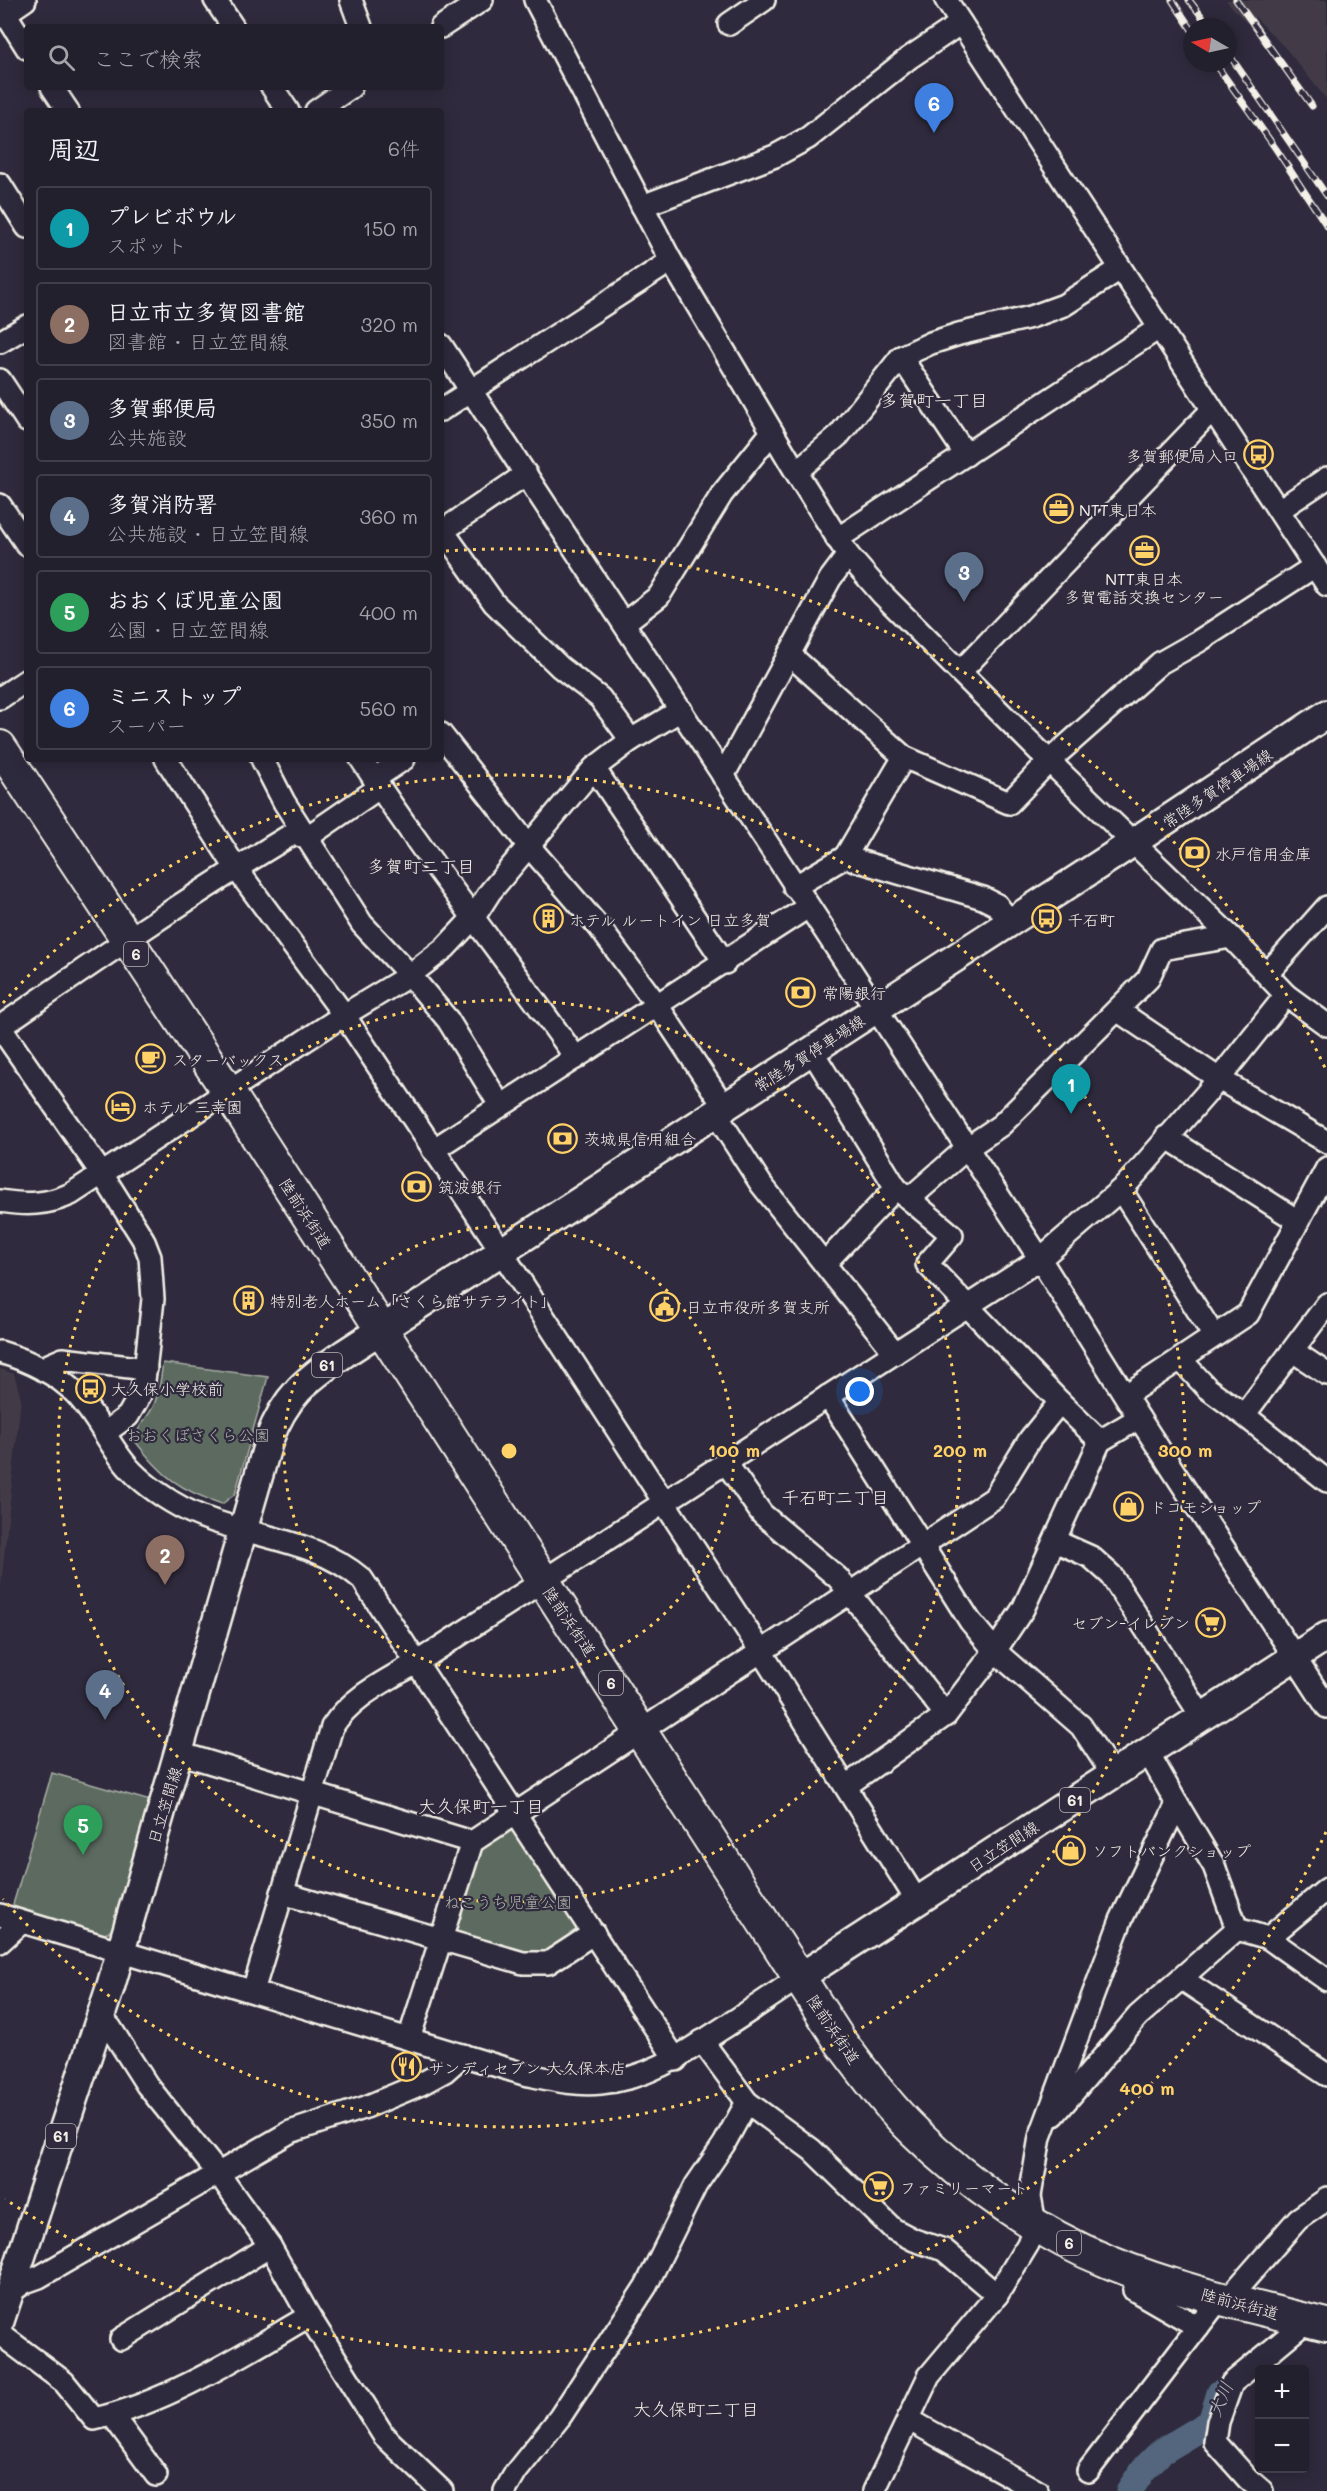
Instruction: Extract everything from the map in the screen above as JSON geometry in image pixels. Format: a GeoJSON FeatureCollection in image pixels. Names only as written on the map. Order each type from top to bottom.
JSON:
{"type":"FeatureCollection","features":[{"type":"Feature","properties":{"kind":"highway","name":"陸前浜街道"},"geometry":{"type":"LineString","coordinates":[[0,747],[227,1090],[542,1581],[642,1730],[849,2052],[877,2089],[914,2130],[960,2172],[1035,2224],[1080,2249],[1138,2273],[1223,2299],[1319,2318]]}},
{"type":"Feature","properties":{"kind":"main road","name":"常陸多賀停車場線"},"geometry":{"type":"LineString","coordinates":[[381,1330],[813,1051],[1327,714]]}},
{"type":"Feature","properties":{"kind":"main road","name":"日立笠間線"},"geometry":{"type":"LineString","coordinates":[[0,2321],[5,2296],[121,1951],[276,1420],[286,1402],[300,1386],[381,1330]]}},
{"type":"Feature","properties":{"kind":"main road","name":"日立笠間線"},"geometry":{"type":"LineString","coordinates":[[800,1977],[1327,1636]]}},
{"type":"Feature","properties":{"kind":"street"},"geometry":{"type":"LineString","coordinates":[[24,44],[2,12],[25,0]]}},
{"type":"Feature","properties":{"kind":"street"},"geometry":{"type":"LineString","coordinates":[[215,0],[231,24]]}},
{"type":"Feature","properties":{"kind":"street"},"geometry":{"type":"LineString","coordinates":[[351,0],[360,24]]}},
{"type":"Feature","properties":{"kind":"street"},"geometry":{"type":"LineString","coordinates":[[444,25],[482,0]]}},
{"type":"Feature","properties":{"kind":"street"},"geometry":{"type":"LineString","coordinates":[[535,0],[671,261],[795,472],[843,547],[882,594],[1132,843],[1231,937],[1287,995],[1327,1025]]}},
{"type":"Feature","properties":{"kind":"street"},"geometry":{"type":"LineString","coordinates":[[729,24],[764,0]]}},
{"type":"Feature","properties":{"kind":"street"},"geometry":{"type":"LineString","coordinates":[[946,0],[1327,585]]}},
{"type":"Feature","properties":{"kind":"street"},"geometry":{"type":"LineString","coordinates":[[642,206],[775,156],[808,138],[909,58],[961,23]]}},
{"type":"Feature","properties":{"kind":"street"},"geometry":{"type":"LineString","coordinates":[[54,90],[66,108]]}},
{"type":"Feature","properties":{"kind":"street"},"geometry":{"type":"LineString","coordinates":[[274,90],[286,108]]}},
{"type":"Feature","properties":{"kind":"street"},"geometry":{"type":"LineString","coordinates":[[320,108],[347,90]]}},
{"type":"Feature","properties":{"kind":"street"},"geometry":{"type":"LineString","coordinates":[[0,184],[24,222]]}},
{"type":"Feature","properties":{"kind":"street"},"geometry":{"type":"LineString","coordinates":[[444,408],[671,261]]}},
{"type":"Feature","properties":{"kind":"street"},"geometry":{"type":"LineString","coordinates":[[795,472],[839,435],[902,357],[931,343],[1031,317],[1064,304],[1120,269]]}},
{"type":"Feature","properties":{"kind":"street"},"geometry":{"type":"LineString","coordinates":[[0,342],[24,328]]}},
{"type":"Feature","properties":{"kind":"street"},"geometry":{"type":"LineString","coordinates":[[723,776],[830,579],[843,547],[966,454],[1159,328]]}},
{"type":"Feature","properties":{"kind":"street"},"geometry":{"type":"LineString","coordinates":[[444,350],[681,710],[794,887],[1040,1259],[1139,1418],[1327,1707]]}},
{"type":"Feature","properties":{"kind":"street"},"geometry":{"type":"LineString","coordinates":[[902,357],[966,454]]}},
{"type":"Feature","properties":{"kind":"street"},"geometry":{"type":"LineString","coordinates":[[0,380],[24,416]]}},
{"type":"Feature","properties":{"kind":"street"},"geometry":{"type":"LineString","coordinates":[[960,672],[1212,410]]}},
{"type":"Feature","properties":{"kind":"street"},"geometry":{"type":"LineString","coordinates":[[624,623],[659,596],[722,494],[772,432]]}},
{"type":"Feature","properties":{"kind":"street"},"geometry":{"type":"LineString","coordinates":[[444,531],[526,474]]}},
{"type":"Feature","properties":{"kind":"street"},"geometry":{"type":"LineString","coordinates":[[1279,510],[1327,477]]}},
{"type":"Feature","properties":{"kind":"street"},"geometry":{"type":"LineString","coordinates":[[0,505],[24,541]]}},
{"type":"Feature","properties":{"kind":"street"},"geometry":{"type":"LineString","coordinates":[[444,535],[494,603],[560,668],[600,698],[631,740]]}},
{"type":"Feature","properties":{"kind":"street"},"geometry":{"type":"LineString","coordinates":[[789,654],[904,757],[1009,803],[1049,761],[1160,663],[1199,641],[1315,566]]}},
{"type":"Feature","properties":{"kind":"street"},"geometry":{"type":"LineString","coordinates":[[0,698],[24,682]]}},
{"type":"Feature","properties":{"kind":"street"},"geometry":{"type":"LineString","coordinates":[[0,1201],[37,1204],[55,1201],[102,1174],[227,1090],[410,975],[445,948],[474,917],[490,892],[594,768],[631,740],[681,710]]}},
{"type":"Feature","properties":{"kind":"street"},"geometry":{"type":"LineString","coordinates":[[444,738],[528,845],[599,927],[657,1005],[762,1184],[896,1353]]}},
{"type":"Feature","properties":{"kind":"street"},"geometry":{"type":"LineString","coordinates":[[794,887],[845,857],[904,757]]}},
{"type":"Feature","properties":{"kind":"street"},"geometry":{"type":"LineString","coordinates":[[168,762],[236,868],[344,1015],[502,1252],[762,1653],[917,1901]]}},
{"type":"Feature","properties":{"kind":"street"},"geometry":{"type":"LineString","coordinates":[[264,762],[306,838],[362,924],[410,975],[447,1020],[500,1105]]}},
{"type":"Feature","properties":{"kind":"street"},"geometry":{"type":"LineString","coordinates":[[363,762],[420,848],[474,917],[576,1058]]}},
{"type":"Feature","properties":{"kind":"street"},"geometry":{"type":"LineString","coordinates":[[306,838],[401,762]]}},
{"type":"Feature","properties":{"kind":"street"},"geometry":{"type":"LineString","coordinates":[[594,768],[725,963]]}},
{"type":"Feature","properties":{"kind":"street"},"geometry":{"type":"LineString","coordinates":[[106,1432],[128,1416],[140,1395],[146,1369],[153,1299],[150,1257],[143,1239],[102,1174],[0,1027],[126,939],[236,868],[294,833],[306,838]]}},
{"type":"Feature","properties":{"kind":"street"},"geometry":{"type":"LineString","coordinates":[[845,857],[983,898],[997,905],[1010,922]]}},
{"type":"Feature","properties":{"kind":"street"},"geometry":{"type":"LineString","coordinates":[[1268,974],[1327,906]]}},
{"type":"Feature","properties":{"kind":"street"},"geometry":{"type":"LineString","coordinates":[[433,1150],[725,963],[808,907]]}},
{"type":"Feature","properties":{"kind":"street"},"geometry":{"type":"LineString","coordinates":[[825,1263],[902,1193],[1001,1125],[1148,979],[1162,949],[1231,937]]}},
{"type":"Feature","properties":{"kind":"street"},"geometry":{"type":"LineString","coordinates":[[253,1991],[332,1727],[341,1712],[355,1700],[969,1307],[1040,1259],[1121,1190],[1219,1079],[1287,995]]}},
{"type":"Feature","properties":{"kind":"street"},"geometry":{"type":"LineString","coordinates":[[1117,1010],[1219,1079],[1327,1142]]}},
{"type":"Feature","properties":{"kind":"street"},"geometry":{"type":"LineString","coordinates":[[813,1051],[902,1193],[952,1235],[927,1264],[1100,1441]]}},
{"type":"Feature","properties":{"kind":"street"},"geometry":{"type":"LineString","coordinates":[[1166,1137],[1298,1221]]}},
{"type":"Feature","properties":{"kind":"street"},"geometry":{"type":"LineString","coordinates":[[1126,1395],[1248,1314],[1327,1168]]}},
{"type":"Feature","properties":{"kind":"street"},"geometry":{"type":"LineString","coordinates":[[1121,1190],[1214,1336]]}},
{"type":"Feature","properties":{"kind":"street"},"geometry":{"type":"LineString","coordinates":[[1244,1415],[1327,1304]]}},
{"type":"Feature","properties":{"kind":"street"},"geometry":{"type":"LineString","coordinates":[[1293,1351],[1327,1374]]}},
{"type":"Feature","properties":{"kind":"street"},"geometry":{"type":"LineString","coordinates":[[0,1352],[45,1371],[75,1393],[138,1478],[173,1503],[243,1530],[330,1557],[362,1579],[676,2060]]}},
{"type":"Feature","properties":{"kind":"street"},"geometry":{"type":"LineString","coordinates":[[45,1371],[49,1365],[63,1359],[146,1369]]}},
{"type":"Feature","properties":{"kind":"street"},"geometry":{"type":"LineString","coordinates":[[1181,1360],[1207,1388],[1327,1481]]}},
{"type":"Feature","properties":{"kind":"street"},"geometry":{"type":"LineString","coordinates":[[828,1396],[970,1621],[995,1652],[1081,1726],[1113,1775]]}},
{"type":"Feature","properties":{"kind":"street"},"geometry":{"type":"LineString","coordinates":[[409,2039],[472,1842],[994,1498],[1030,1439],[1060,1402]]}},
{"type":"Feature","properties":{"kind":"street"},"geometry":{"type":"LineString","coordinates":[[846,1786],[946,1715],[995,1652],[1023,1609],[1100,1441],[1139,1418]]}},
{"type":"Feature","properties":{"kind":"street"},"geometry":{"type":"LineString","coordinates":[[726,1463],[762,1514],[838,1578],[946,1715]]}},
{"type":"Feature","properties":{"kind":"street"},"geometry":{"type":"LineString","coordinates":[[1055,1541],[1090,1557],[1111,1575],[1202,1717]]}},
{"type":"Feature","properties":{"kind":"street"},"geometry":{"type":"LineString","coordinates":[[1148,1752],[1214,1866],[1236,1929]]}},
{"type":"Feature","properties":{"kind":"street"},"geometry":{"type":"LineString","coordinates":[[179,1753],[472,1842]]}},
{"type":"Feature","properties":{"kind":"street"},"geometry":{"type":"LineString","coordinates":[[874,2491],[929,2376],[997,2295],[1028,2244],[1035,2224],[1030,2196],[1040,2137],[1121,1920],[1177,1804]]}},
{"type":"Feature","properties":{"kind":"street"},"geometry":{"type":"LineString","coordinates":[[1268,1938],[1327,1889]]}},
{"type":"Feature","properties":{"kind":"street"},"geometry":{"type":"LineString","coordinates":[[282,1893],[523,1963],[548,1963],[594,1933]]}},
{"type":"Feature","properties":{"kind":"street"},"geometry":{"type":"LineString","coordinates":[[0,1915],[524,2074],[575,2083],[599,2084],[622,2080],[647,2073],[676,2060],[800,1977]]}},
{"type":"Feature","properties":{"kind":"street"},"geometry":{"type":"LineString","coordinates":[[0,1942],[22,1922]]}},
{"type":"Feature","properties":{"kind":"street"},"geometry":{"type":"LineString","coordinates":[[1236,1929],[1268,1938],[1327,1980]]}},
{"type":"Feature","properties":{"kind":"street"},"geometry":{"type":"LineString","coordinates":[[1045,2126],[1138,2016],[1236,1929]]}},
{"type":"Feature","properties":{"kind":"street"},"geometry":{"type":"LineString","coordinates":[[1182,1979],[1327,2075]]}},
{"type":"Feature","properties":{"kind":"street"},"geometry":{"type":"LineString","coordinates":[[99,2022],[110,2027],[147,2085],[218,2173],[270,2246],[309,2316],[384,2436],[442,2491]]}},
{"type":"Feature","properties":{"kind":"street"},"geometry":{"type":"LineString","coordinates":[[702,2041],[747,2102],[812,2150],[893,2229],[914,2240],[944,2250],[997,2295]]}},
{"type":"Feature","properties":{"kind":"street"},"geometry":{"type":"LineString","coordinates":[[5,2296],[290,2132],[366,2107],[421,2084],[445,2071],[463,2055]]}},
{"type":"Feature","properties":{"kind":"street"},"geometry":{"type":"LineString","coordinates":[[505,2491],[516,2472],[560,2418],[646,2286],[696,2185],[724,2145],[747,2102]]}},
{"type":"Feature","properties":{"kind":"street"},"geometry":{"type":"LineString","coordinates":[[1088,2470],[1223,2299],[1298,2219],[1327,2199]]}},
{"type":"Feature","properties":{"kind":"street"},"geometry":{"type":"LineString","coordinates":[[121,2339],[270,2246]]}},
{"type":"Feature","properties":{"kind":"street"},"geometry":{"type":"LineString","coordinates":[[1138,2273],[1134,2290],[1198,2328]]}},
{"type":"Feature","properties":{"kind":"street"},"geometry":{"type":"LineString","coordinates":[[0,2334],[64,2382],[94,2419],[112,2415],[168,2392],[226,2364],[309,2316]]}},
{"type":"Feature","properties":{"kind":"street"},"geometry":{"type":"LineString","coordinates":[[1262,2491],[1215,2442],[1218,2422],[1232,2383],[1319,2318]]}},
{"type":"Feature","properties":{"kind":"street"},"geometry":{"type":"LineString","coordinates":[[112,2415],[156,2475]]}},
{"type":"Feature","properties":{"kind":"street"},"geometry":{"type":"LineString","coordinates":[[908,2419],[1037,2491]]}},
{"type":"Feature","properties":{"kind":"shaded area"},"geometry":{"type":"Polygon","coordinates":[[[1226,0],[1327,0],[1327,100],[1287,50],[1255,17],[1246,23],[1226,0]]]}},
{"type":"Feature","properties":{"kind":"shaded area"},"geometry":{"type":"Polygon","coordinates":[[[0,1369],[14,1374],[21,1398],[0,1594],[0,1369]]]}},
{"type":"Feature","properties":{"kind":"green space","name":"おおくぼさくら公園"},"geometry":{"type":"Polygon","coordinates":[[[163,1363],[268,1377],[235,1494],[222,1504],[194,1493],[172,1480],[154,1464],[135,1441],[138,1430],[157,1397],[163,1363]]]}},
{"type":"Feature","properties":{"kind":"green space"},"geometry":{"type":"Polygon","coordinates":[[[52,1773],[154,1802],[116,1928],[105,1934],[12,1908],[52,1773]]]}},
{"type":"Feature","properties":{"kind":"green space","name":"ねこうち児童公園"},"geometry":{"type":"Polygon","coordinates":[[[506,1825],[515,1827],[581,1921],[578,1938],[542,1957],[518,1956],[448,1932],[474,1846],[506,1825]]]}},
{"type":"Feature","properties":{"kind":"waterway","name":"大川"},"geometry":{"type":"LineString","coordinates":[[1129,2491],[1143,2470],[1161,2452],[1211,2422],[1220,2393]]}},
{"type":"Feature","properties":{"kind":"railway"},"geometry":{"type":"LineString","coordinates":[[1172,0],[1184,18]]}},
{"type":"Feature","properties":{"kind":"railway"},"geometry":{"type":"LineString","coordinates":[[1189,0],[1203,18]]}},
{"type":"Feature","properties":{"kind":"railway"},"geometry":{"type":"LineString","coordinates":[[1236,0],[1312,106]]}},
{"type":"Feature","properties":{"kind":"railway"},"geometry":{"type":"LineString","coordinates":[[1237,66],[1327,196]]}},
{"type":"Feature","properties":{"kind":"railway"},"geometry":{"type":"LineString","coordinates":[[1221,72],[1327,226]]}},
{"type":"Feature","properties":{"kind":"place","name":"ミニストップ"},"geometry":{"type":"Point","coordinates":[934,133]}},
{"type":"Feature","properties":{"kind":"place","name":"多賀郵便局入口"},"geometry":{"type":"Point","coordinates":[1259,455]}},
{"type":"Feature","properties":{"kind":"place","name":"NTT東日本"},"geometry":{"type":"Point","coordinates":[1058,509]}},
{"type":"Feature","properties":{"kind":"place","name":"NTT東日本 多賀電話交換センター"},"geometry":{"type":"Point","coordinates":[1144,550]}},
{"type":"Feature","properties":{"kind":"place","name":"多賀郵便局"},"geometry":{"type":"Point","coordinates":[964,602]}},
{"type":"Feature","properties":{"kind":"place","name":"水戸信用金庫"},"geometry":{"type":"Point","coordinates":[1194,853]}},
{"type":"Feature","properties":{"kind":"place","name":"ホテル ルートイン 日立多賀"},"geometry":{"type":"Point","coordinates":[548,919]}},
{"type":"Feature","properties":{"kind":"place","name":"千石町"},"geometry":{"type":"Point","coordinates":[1046,919]}},
{"type":"Feature","properties":{"kind":"place","name":"常陽銀行"},"geometry":{"type":"Point","coordinates":[801,992]}},
{"type":"Feature","properties":{"kind":"place","name":"スターバックス"},"geometry":{"type":"Point","coordinates":[151,1059]}},
{"type":"Feature","properties":{"kind":"place","name":"ホテル 三幸園"},"geometry":{"type":"Point","coordinates":[121,1106]}},
{"type":"Feature","properties":{"kind":"place","name":"プレビボウル"},"geometry":{"type":"Point","coordinates":[1071,1114]}},
{"type":"Feature","properties":{"kind":"place","name":"茨城県信用組合"},"geometry":{"type":"Point","coordinates":[563,1138]}},
{"type":"Feature","properties":{"kind":"place","name":"筑波銀行"},"geometry":{"type":"Point","coordinates":[417,1186]}},
{"type":"Feature","properties":{"kind":"place","name":"特別老人ホーム「さくら館サテライト」"},"geometry":{"type":"Point","coordinates":[249,1300]}},
{"type":"Feature","properties":{"kind":"place","name":"日立市役所多賀支所"},"geometry":{"type":"Point","coordinates":[665,1306]}},
{"type":"Feature","properties":{"kind":"place","name":"大久保小学校前"},"geometry":{"type":"Point","coordinates":[90,1388]}},
{"type":"Feature","properties":{"kind":"place","name":"ドコモショップ"},"geometry":{"type":"Point","coordinates":[1129,1506]}},
{"type":"Feature","properties":{"kind":"place","name":"日立市立多賀図書館"},"geometry":{"type":"Point","coordinates":[165,1585]}},
{"type":"Feature","properties":{"kind":"place","name":"セブン-イレブン"},"geometry":{"type":"Point","coordinates":[1211,1622]}},
{"type":"Feature","properties":{"kind":"place","name":"多賀消防署"},"geometry":{"type":"Point","coordinates":[105,1720]}},
{"type":"Feature","properties":{"kind":"place","name":"ソフトバンクショップ"},"geometry":{"type":"Point","coordinates":[1071,1850]}},
{"type":"Feature","properties":{"kind":"place","name":"おおくぼ児童公園"},"geometry":{"type":"Point","coordinates":[83,1855]}},
{"type":"Feature","properties":{"kind":"place","name":"サンディセブン 大久保本店"},"geometry":{"type":"Point","coordinates":[407,2067]}},
{"type":"Feature","properties":{"kind":"place","name":"ファミリーマート"},"geometry":{"type":"Point","coordinates":[879,2187]}},
{"type":"Feature","properties":{"kind":"district","name":"多賀町一丁目"},"geometry":{"type":"Point","coordinates":[934,400]}},
{"type":"Feature","properties":{"kind":"district","name":"多賀町二丁目"},"geometry":{"type":"Point","coordinates":[421,866]}},
{"type":"Feature","properties":{"kind":"district","name":"千石町二丁目"},"geometry":{"type":"Point","coordinates":[835,1497]}},
{"type":"Feature","properties":{"kind":"district","name":"大久保町一丁目"},"geometry":{"type":"Point","coordinates":[481,1806]}},
{"type":"Feature","properties":{"kind":"district","name":"大久保町二丁目"},"geometry":{"type":"Point","coordinates":[696,2409]}}]}
